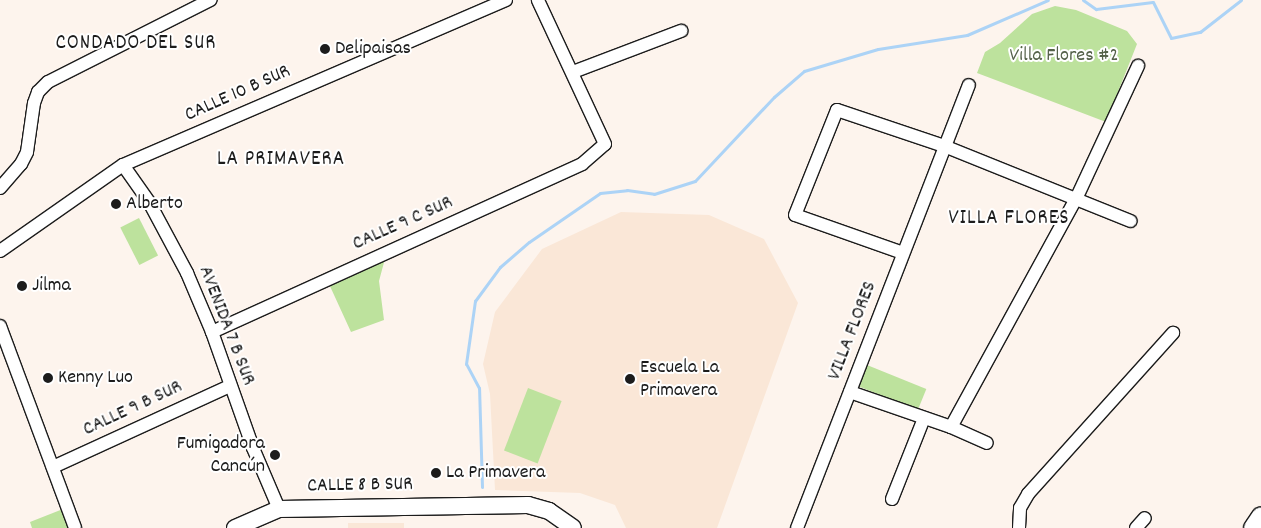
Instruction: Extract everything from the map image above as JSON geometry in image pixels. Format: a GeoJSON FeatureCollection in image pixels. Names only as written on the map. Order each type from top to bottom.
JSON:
{"type":"FeatureCollection","features":[{"type":"Feature","properties":{"kind":"main road"},"geometry":{"type":"LineString","coordinates":[[1253,528],[1261,516]]}},
{"type":"Feature","properties":{"kind":"street"},"geometry":{"type":"LineString","coordinates":[[0,188],[21,164],[26,152],[34,103],[38,92],[48,82],[210,0]]}},
{"type":"Feature","properties":{"kind":"street","name":"CALLE 10 B SUR"},"geometry":{"type":"LineString","coordinates":[[0,251],[123,165],[506,0]]}},
{"type":"Feature","properties":{"kind":"street"},"geometry":{"type":"LineString","coordinates":[[538,0],[573,72],[681,31]]}},
{"type":"Feature","properties":{"kind":"street"},"geometry":{"type":"LineString","coordinates":[[952,428],[1076,199],[1138,66]]}},
{"type":"Feature","properties":{"kind":"street","name":"CALLE 9 C SUR"},"geometry":{"type":"LineString","coordinates":[[212,332],[582,164],[605,144],[573,72]]}},
{"type":"Feature","properties":{"kind":"street","name":"VILLA FLORES"},"geometry":{"type":"LineString","coordinates":[[797,528],[969,85]]}},
{"type":"Feature","properties":{"kind":"street"},"geometry":{"type":"LineString","coordinates":[[903,253],[795,215],[837,110],[944,146],[1131,221]]}},
{"type":"Feature","properties":{"kind":"street","name":"AVENIDA 7 B SUR"},"geometry":{"type":"LineString","coordinates":[[123,165],[174,247],[212,332],[230,386],[279,509]]}},
{"type":"Feature","properties":{"kind":"street"},"geometry":{"type":"LineString","coordinates":[[0,326],[75,528]]}},
{"type":"Feature","properties":{"kind":"street"},"geometry":{"type":"LineString","coordinates":[[1019,528],[1020,508],[1028,494],[1173,333]]}},
{"type":"Feature","properties":{"kind":"street","name":"CALLE 9 B SUR"},"geometry":{"type":"LineString","coordinates":[[53,467],[230,386]]}},
{"type":"Feature","properties":{"kind":"street"},"geometry":{"type":"LineString","coordinates":[[850,392],[952,428],[987,443]]}},
{"type":"Feature","properties":{"kind":"street"},"geometry":{"type":"LineString","coordinates":[[892,500],[924,418]]}},
{"type":"Feature","properties":{"kind":"street","name":"CALLE 8 B SUR"},"geometry":{"type":"LineString","coordinates":[[235,528],[279,509],[528,505],[549,511],[574,528]]}},
{"type":"Feature","properties":{"kind":"street"},"geometry":{"type":"LineString","coordinates":[[1136,528],[1145,518]]}},
{"type":"Feature","properties":{"kind":"shaded area","name":"Escuela La Primavera"},"geometry":{"type":"Polygon","coordinates":[[[621,212],[709,215],[764,239],[798,303],[717,528],[626,528],[615,505],[580,493],[495,490],[490,394],[483,364],[495,312],[542,249],[621,212]]]}},
{"type":"Feature","properties":{"kind":"shaded area"},"geometry":{"type":"Polygon","coordinates":[[[348,523],[404,523],[404,528],[348,528],[348,523]]]}},
{"type":"Feature","properties":{"kind":"green space","name":"Villa Flores #2"},"geometry":{"type":"Polygon","coordinates":[[[1055,6],[1076,10],[1127,31],[1137,44],[1106,122],[977,73],[985,52],[1000,43],[1032,14],[1055,6]]]}},
{"type":"Feature","properties":{"kind":"green space"},"geometry":{"type":"Polygon","coordinates":[[[139,218],[158,255],[139,265],[120,228],[139,218]]]}},
{"type":"Feature","properties":{"kind":"green space"},"geometry":{"type":"Polygon","coordinates":[[[386,255],[379,281],[384,320],[351,332],[329,284],[386,255]]]}},
{"type":"Feature","properties":{"kind":"green space"},"geometry":{"type":"Polygon","coordinates":[[[867,365],[926,389],[918,410],[858,386],[867,365]]]}},
{"type":"Feature","properties":{"kind":"green space"},"geometry":{"type":"Polygon","coordinates":[[[528,388],[562,401],[538,463],[504,451],[528,388]]]}},
{"type":"Feature","properties":{"kind":"green space"},"geometry":{"type":"Polygon","coordinates":[[[63,509],[70,528],[32,528],[30,522],[63,509]]]}},
{"type":"Feature","properties":{"kind":"waterway"},"geometry":{"type":"LineString","coordinates":[[482,487],[479,388],[466,364],[475,301],[500,267],[529,242],[600,193],[627,190],[654,194],[695,181],[774,97],[804,71],[878,49],[967,35],[1048,0]]}},
{"type":"Feature","properties":{"kind":"waterway"},"geometry":{"type":"LineString","coordinates":[[1083,0],[1096,9],[1153,2],[1171,38],[1200,32],[1241,0]]}},
{"type":"Feature","properties":{"kind":"place","name":"Delipaisas"},"geometry":{"type":"Point","coordinates":[325,49]}},
{"type":"Feature","properties":{"kind":"place","name":"Alberto"},"geometry":{"type":"Point","coordinates":[116,204]}},
{"type":"Feature","properties":{"kind":"place","name":"Jilma"},"geometry":{"type":"Point","coordinates":[22,286]}},
{"type":"Feature","properties":{"kind":"place","name":"Kenny Luo"},"geometry":{"type":"Point","coordinates":[48,378]}},
{"type":"Feature","properties":{"kind":"place","name":"Escuela La Primavera"},"geometry":{"type":"Point","coordinates":[630,379]}},
{"type":"Feature","properties":{"kind":"place","name":"Fumigadora Cancún"},"geometry":{"type":"Point","coordinates":[275,455]}},
{"type":"Feature","properties":{"kind":"place","name":"La Primavera"},"geometry":{"type":"Point","coordinates":[436,473]}},
{"type":"Feature","properties":{"kind":"district","name":"CONDADO DEL SUR"},"geometry":{"type":"Point","coordinates":[136,44]}},
{"type":"Feature","properties":{"kind":"district","name":"LA PRIMAVERA"},"geometry":{"type":"Point","coordinates":[281,160]}},
{"type":"Feature","properties":{"kind":"district","name":"VILLA FLORES"},"geometry":{"type":"Point","coordinates":[1009,219]}}]}
